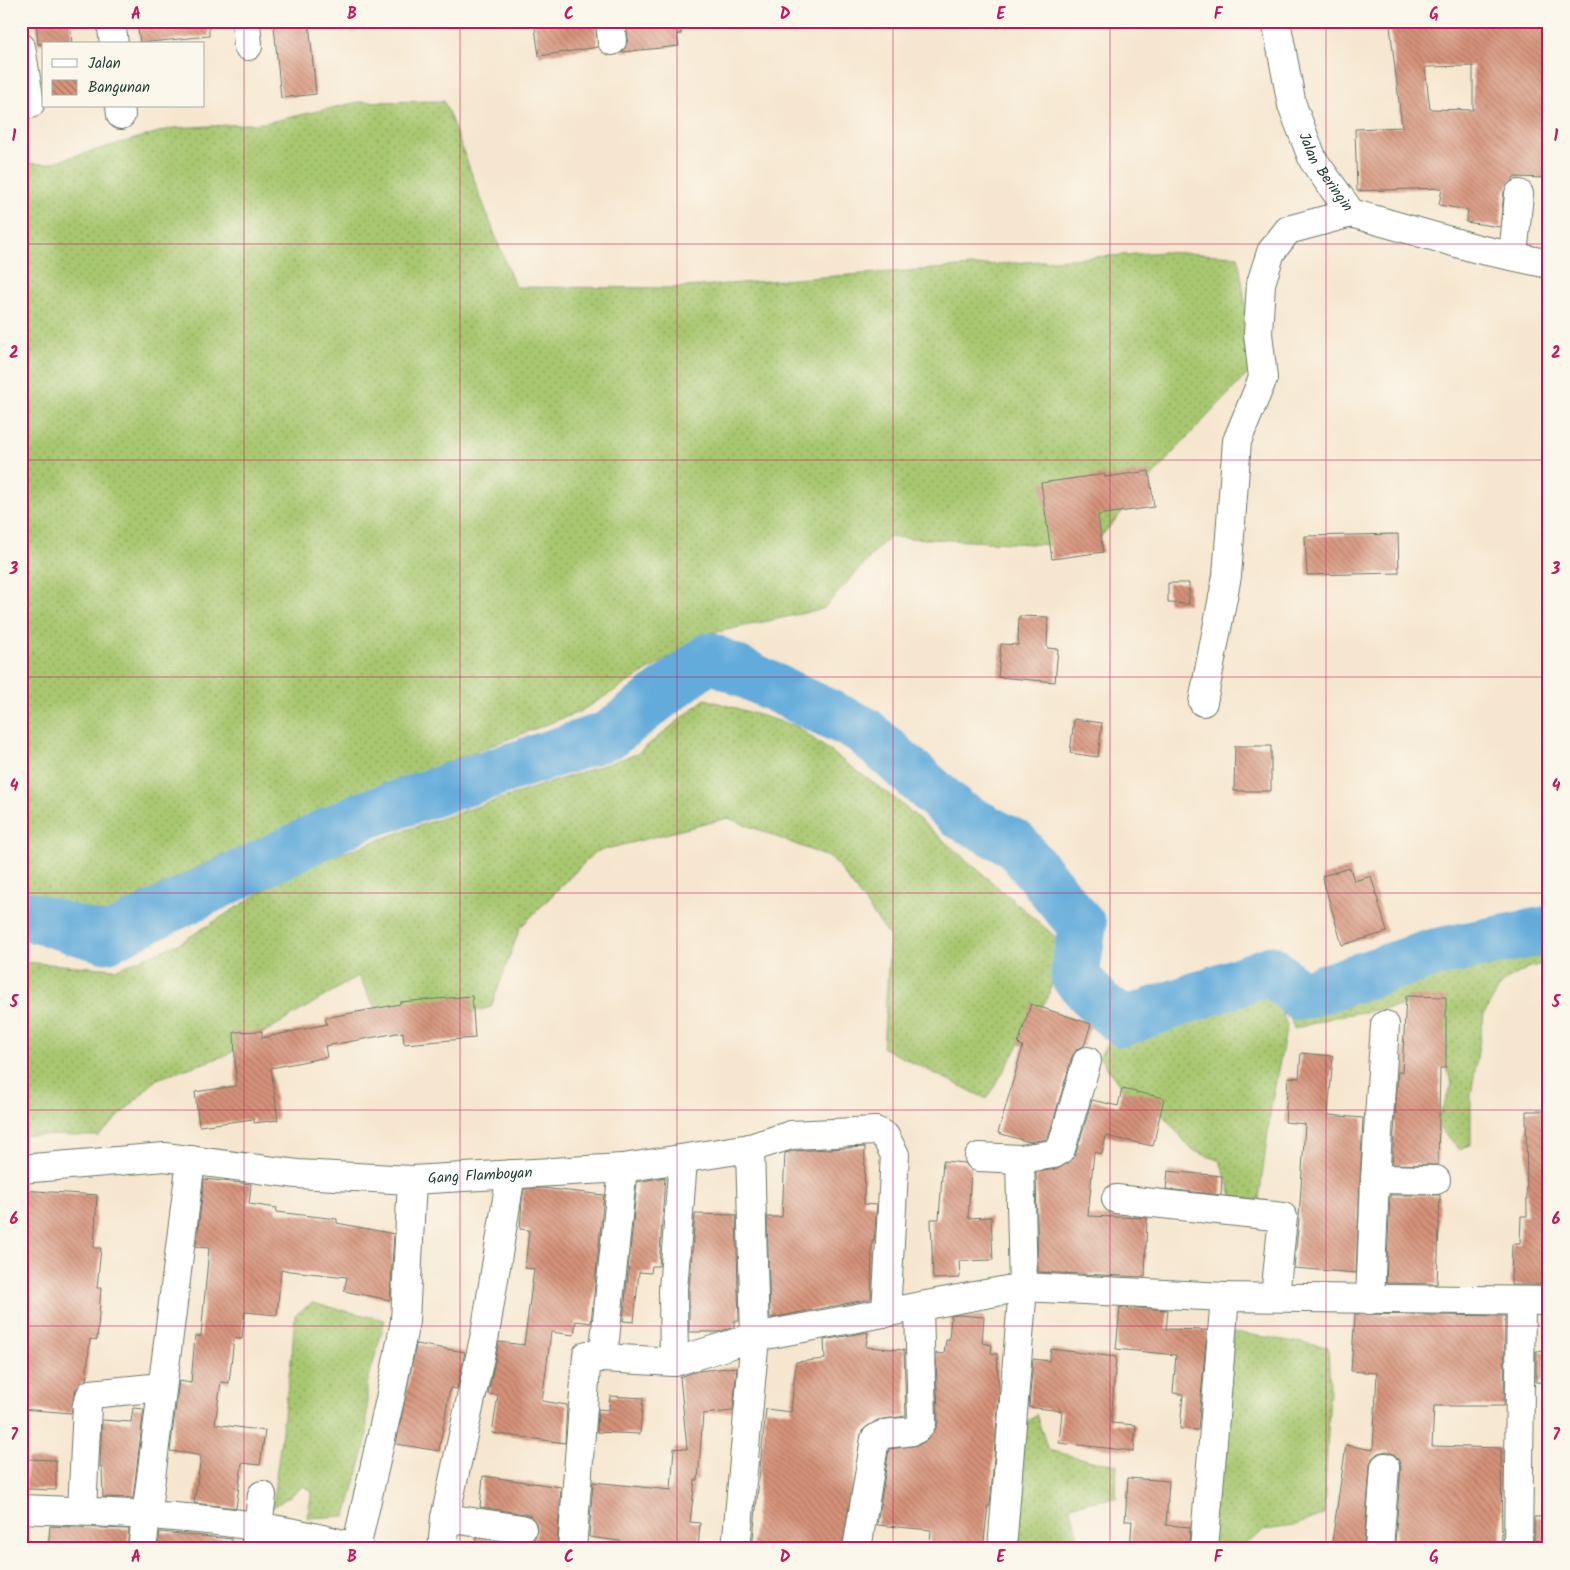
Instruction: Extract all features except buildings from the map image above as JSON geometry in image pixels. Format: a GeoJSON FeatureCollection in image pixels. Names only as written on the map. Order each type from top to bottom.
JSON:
{"type":"FeatureCollection","features":[{"type":"Feature","properties":{"kind":"street"},"geometry":{"type":"LineString","coordinates":[[111,21],[114,42]]}},
{"type":"Feature","properties":{"kind":"street","name":"Jalan Beringin"},"geometry":{"type":"LineString","coordinates":[[1276,21],[1292,105],[1313,160],[1351,213],[1549,264]]}},
{"type":"Feature","properties":{"kind":"street"},"geometry":{"type":"LineString","coordinates":[[21,46],[30,104]]}},
{"type":"Feature","properties":{"kind":"street"},"geometry":{"type":"LineString","coordinates":[[1513,256],[1519,194]]}},
{"type":"Feature","properties":{"kind":"street"},"geometry":{"type":"LineString","coordinates":[[1203,702],[1227,576],[1237,441],[1263,378],[1258,333],[1261,283],[1271,252],[1288,230],[1351,213]]}},
{"type":"Feature","properties":{"kind":"street"},"geometry":{"type":"LineString","coordinates":[[1370,1300],[1375,1179],[1385,1025]]}},
{"type":"Feature","properties":{"kind":"street"},"geometry":{"type":"LineString","coordinates":[[980,1157],[1020,1159],[1054,1154],[1061,1149],[1087,1061]]}},
{"type":"Feature","properties":{"kind":"street","name":"Gang Flamboyan"},"geometry":{"type":"LineString","coordinates":[[21,1169],[165,1157],[297,1174],[412,1180],[623,1168],[750,1148],[791,1136],[876,1131],[885,1136],[895,1155],[886,1313]]}},
{"type":"Feature","properties":{"kind":"street"},"geometry":{"type":"LineString","coordinates":[[736,1549],[755,1337],[750,1148]]}},
{"type":"Feature","properties":{"kind":"street"},"geometry":{"type":"LineString","coordinates":[[1002,1549],[1023,1287],[1020,1159]]}},
{"type":"Feature","properties":{"kind":"street"},"geometry":{"type":"LineString","coordinates":[[142,1549],[191,1160]]}},
{"type":"Feature","properties":{"kind":"street"},"geometry":{"type":"LineString","coordinates":[[674,1362],[673,1290],[683,1160]]}},
{"type":"Feature","properties":{"kind":"street"},"geometry":{"type":"LineString","coordinates":[[602,1358],[623,1168]]}},
{"type":"Feature","properties":{"kind":"street"},"geometry":{"type":"LineString","coordinates":[[442,1549],[445,1518],[485,1334],[511,1174]]}},
{"type":"Feature","properties":{"kind":"street"},"geometry":{"type":"LineString","coordinates":[[1375,1179],[1436,1180]]}},
{"type":"Feature","properties":{"kind":"street"},"geometry":{"type":"LineString","coordinates":[[21,1508],[147,1514],[256,1538],[358,1548],[405,1321],[412,1180]]}},
{"type":"Feature","properties":{"kind":"street"},"geometry":{"type":"LineString","coordinates":[[1116,1199],[1283,1217],[1275,1298]]}},
{"type":"Feature","properties":{"kind":"street"},"geometry":{"type":"LineString","coordinates":[[572,1549],[587,1355],[602,1358],[674,1362],[755,1337],[1023,1287],[1225,1297],[1549,1301]]}},
{"type":"Feature","properties":{"kind":"street"},"geometry":{"type":"LineString","coordinates":[[1204,1549],[1225,1297]]}},
{"type":"Feature","properties":{"kind":"street"},"geometry":{"type":"LineString","coordinates":[[1518,1549],[1521,1301]]}},
{"type":"Feature","properties":{"kind":"street"},"geometry":{"type":"LineString","coordinates":[[857,1549],[875,1439],[886,1432],[916,1430],[920,1428],[922,1422],[919,1306]]}},
{"type":"Feature","properties":{"kind":"street"},"geometry":{"type":"LineString","coordinates":[[82,1511],[87,1405],[91,1394],[162,1387]]}},
{"type":"Feature","properties":{"kind":"street"},"geometry":{"type":"LineString","coordinates":[[1379,1549],[1384,1467]]}},
{"type":"Feature","properties":{"kind":"street"},"geometry":{"type":"LineString","coordinates":[[256,1538],[262,1495]]}},
{"type":"Feature","properties":{"kind":"street"},"geometry":{"type":"LineString","coordinates":[[445,1518],[522,1529]]}},
{"type":"Feature","properties":{"kind":"green space"},"geometry":{"type":"Polygon","coordinates":[[[444,101],[515,287],[672,288],[1164,252],[1238,256],[1255,366],[1175,450],[1092,547],[888,537],[823,609],[708,634],[579,712],[404,779],[221,856],[105,913],[21,892],[21,163],[47,164],[173,128],[265,123],[358,102],[444,101]]]}},
{"type":"Feature","properties":{"kind":"green space"},"geometry":{"type":"Polygon","coordinates":[[[705,699],[796,726],[898,801],[1058,939],[1050,993],[987,1099],[883,1048],[890,937],[833,859],[728,818],[595,852],[520,928],[491,1007],[390,1036],[358,976],[227,1055],[157,1079],[99,1136],[21,1135],[21,962],[117,969],[180,943],[296,870],[406,830],[637,754],[705,699]]]}},
{"type":"Feature","properties":{"kind":"green space"},"geometry":{"type":"Polygon","coordinates":[[[1549,943],[1549,962],[1528,968],[1503,982],[1484,1014],[1471,1095],[1471,1144],[1460,1150],[1436,1124],[1452,1084],[1421,1003],[1338,1016],[1294,1029],[1288,1009],[1364,988],[1429,966],[1549,943]]]}},
{"type":"Feature","properties":{"kind":"green space"},"geometry":{"type":"Polygon","coordinates":[[[1271,987],[1287,1025],[1272,1101],[1259,1200],[1233,1197],[1220,1161],[1192,1150],[1159,1111],[1123,1090],[1099,1057],[1109,1041],[1160,1026],[1203,1007],[1271,987]]]}},
{"type":"Feature","properties":{"kind":"green space"},"geometry":{"type":"Polygon","coordinates":[[[312,1303],[385,1320],[367,1385],[367,1439],[346,1516],[307,1518],[312,1491],[304,1486],[272,1508],[292,1353],[295,1315],[312,1303]]]}},
{"type":"Feature","properties":{"kind":"green space"},"geometry":{"type":"Polygon","coordinates":[[[1233,1332],[1328,1347],[1330,1388],[1324,1514],[1293,1526],[1265,1530],[1242,1546],[1242,1549],[1209,1549],[1233,1332]]]}},
{"type":"Feature","properties":{"kind":"green space"},"geometry":{"type":"Polygon","coordinates":[[[1036,1414],[1048,1450],[1096,1462],[1117,1464],[1116,1498],[1070,1505],[1079,1540],[1079,1549],[1015,1549],[1024,1470],[1021,1430],[1036,1414]]]}},
{"type":"Feature","properties":{"kind":"waterway"},"geometry":{"type":"LineString","coordinates":[[21,914],[106,939],[359,817],[609,735],[710,657],[863,730],[958,814],[1015,844],[1082,926],[1075,976],[1098,1002],[1123,1022],[1271,970],[1300,996],[1434,953],[1549,930]]}}]}
